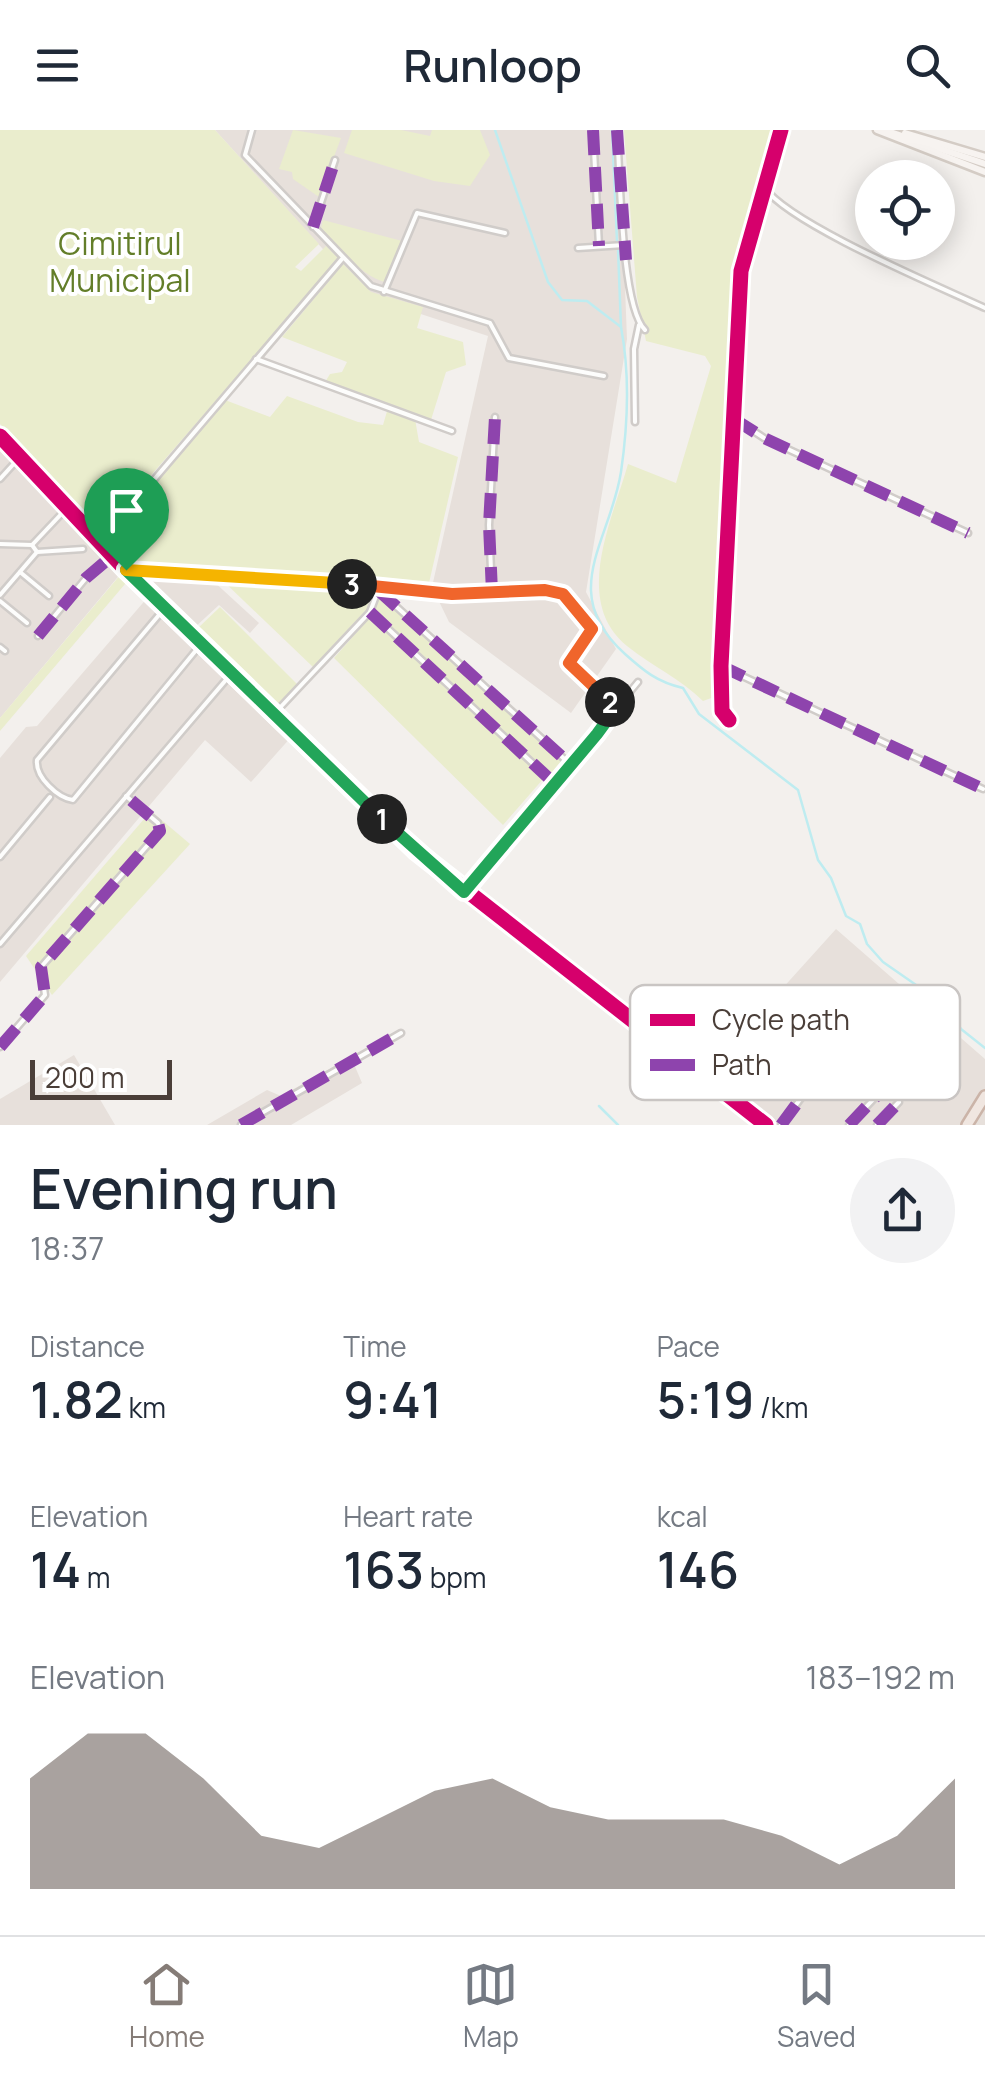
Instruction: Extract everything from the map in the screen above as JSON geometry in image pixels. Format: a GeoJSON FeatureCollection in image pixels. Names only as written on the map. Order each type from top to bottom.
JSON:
{"type":"FeatureCollection","features":[{"type":"Feature","properties":{"kind":"highway"},"geometry":{"type":"LineString","coordinates":[[970,1125],[985,1096]]}},
{"type":"Feature","properties":{"kind":"highway"},"geometry":{"type":"LineString","coordinates":[[970,1125],[985,1107]]}},
{"type":"Feature","properties":{"kind":"main road"},"geometry":{"type":"LineString","coordinates":[[880,130],[985,161]]}},
{"type":"Feature","properties":{"kind":"main road"},"geometry":{"type":"LineString","coordinates":[[880,130],[985,172]]}},
{"type":"Feature","properties":{"kind":"main road"},"geometry":{"type":"LineString","coordinates":[[892,130],[985,161]]}},
{"type":"Feature","properties":{"kind":"street"},"geometry":{"type":"LineString","coordinates":[[252,130],[246,154],[371,286],[490,323],[500,350],[513,360],[604,376]]}},
{"type":"Feature","properties":{"kind":"street"},"geometry":{"type":"LineString","coordinates":[[593,130],[599,246]]}},
{"type":"Feature","properties":{"kind":"street"},"geometry":{"type":"LineString","coordinates":[[617,130],[624,245],[634,320],[645,330]]}},
{"type":"Feature","properties":{"kind":"street"},"geometry":{"type":"LineString","coordinates":[[729,720],[722,712],[721,666],[741,271],[781,130]]}},
{"type":"Feature","properties":{"kind":"street"},"geometry":{"type":"LineString","coordinates":[[313,227],[335,160]]}},
{"type":"Feature","properties":{"kind":"street"},"geometry":{"type":"LineString","coordinates":[[764,187],[777,203],[845,241],[985,308]]}},
{"type":"Feature","properties":{"kind":"street"},"geometry":{"type":"LineString","coordinates":[[384,292],[417,213],[505,234]]}},
{"type":"Feature","properties":{"kind":"street"},"geometry":{"type":"LineString","coordinates":[[578,248],[624,245]]}},
{"type":"Feature","properties":{"kind":"street"},"geometry":{"type":"LineString","coordinates":[[100,543],[342,259]]}},
{"type":"Feature","properties":{"kind":"street"},"geometry":{"type":"LineString","coordinates":[[635,422],[634,349],[639,325]]}},
{"type":"Feature","properties":{"kind":"street"},"geometry":{"type":"LineString","coordinates":[[256,359],[452,431]]}},
{"type":"Feature","properties":{"kind":"street"},"geometry":{"type":"LineString","coordinates":[[492,592],[488,525],[494,418]]}},
{"type":"Feature","properties":{"kind":"street"},"geometry":{"type":"LineString","coordinates":[[734,418],[764,438],[968,533]]}},
{"type":"Feature","properties":{"kind":"street"},"geometry":{"type":"LineString","coordinates":[[0,436],[126,570],[464,892],[630,1020]]}},
{"type":"Feature","properties":{"kind":"street"},"geometry":{"type":"LineString","coordinates":[[0,479],[20,457]]}},
{"type":"Feature","properties":{"kind":"street"},"geometry":{"type":"LineString","coordinates":[[0,544],[32,545],[67,508]]}},
{"type":"Feature","properties":{"kind":"street"},"geometry":{"type":"LineString","coordinates":[[32,545],[37,552]]}},
{"type":"Feature","properties":{"kind":"street"},"geometry":{"type":"LineString","coordinates":[[27,623],[0,598],[37,552],[83,549]]}},
{"type":"Feature","properties":{"kind":"street"},"geometry":{"type":"LineString","coordinates":[[38,636],[86,578],[112,556]]}},
{"type":"Feature","properties":{"kind":"street"},"geometry":{"type":"LineString","coordinates":[[126,570],[452,594],[554,591],[570,598],[592,628],[568,658],[571,666],[616,708]]}},
{"type":"Feature","properties":{"kind":"street"},"geometry":{"type":"LineString","coordinates":[[20,572],[49,596]]}},
{"type":"Feature","properties":{"kind":"street"},"geometry":{"type":"LineString","coordinates":[[274,714],[370,612],[379,588]]}},
{"type":"Feature","properties":{"kind":"street"},"geometry":{"type":"LineString","coordinates":[[379,588],[571,766]]}},
{"type":"Feature","properties":{"kind":"street"},"geometry":{"type":"LineString","coordinates":[[165,608],[37,760],[39,775],[66,800],[73,800],[202,644]]}},
{"type":"Feature","properties":{"kind":"street"},"geometry":{"type":"LineString","coordinates":[[370,612],[555,784]]}},
{"type":"Feature","properties":{"kind":"street"},"geometry":{"type":"LineString","coordinates":[[721,666],[983,789]]}},
{"type":"Feature","properties":{"kind":"street"},"geometry":{"type":"LineString","coordinates":[[0,944],[232,673]]}},
{"type":"Feature","properties":{"kind":"street"},"geometry":{"type":"LineString","coordinates":[[464,892],[638,682]]}},
{"type":"Feature","properties":{"kind":"street"},"geometry":{"type":"LineString","coordinates":[[0,1047],[45,995],[41,967],[160,831],[158,822],[126,796]]}},
{"type":"Feature","properties":{"kind":"street"},"geometry":{"type":"LineString","coordinates":[[0,857],[50,797]]}},
{"type":"Feature","properties":{"kind":"street"},"geometry":{"type":"LineString","coordinates":[[241,1125],[400,1033]]}},
{"type":"Feature","properties":{"kind":"street"},"geometry":{"type":"LineString","coordinates":[[781,1125],[800,1100]]}},
{"type":"Feature","properties":{"kind":"street"},"geometry":{"type":"LineString","coordinates":[[850,1125],[873,1100]]}},
{"type":"Feature","properties":{"kind":"street"},"geometry":{"type":"LineString","coordinates":[[734,1101],[766,1125]]}},
{"type":"Feature","properties":{"kind":"street"},"geometry":{"type":"LineString","coordinates":[[877,1125],[899,1102]]}},
{"type":"Feature","properties":{"kind":"shaded area"},"geometry":{"type":"Polygon","coordinates":[[[215,130],[619,130],[627,339],[586,592],[616,649],[571,713],[449,622],[432,587],[488,336],[381,301],[341,269],[215,130]]]}},
{"type":"Feature","properties":{"kind":"shaded area"},"geometry":{"type":"Polygon","coordinates":[[[0,429],[101,539],[95,546],[122,572],[0,718],[0,429]]]}},
{"type":"Feature","properties":{"kind":"shaded area"},"geometry":{"type":"Polygon","coordinates":[[[136,573],[211,579],[259,623],[250,633],[219,605],[193,629],[293,735],[251,782],[205,740],[0,982],[0,758],[26,727],[37,726],[148,597],[136,573]]]}},
{"type":"Feature","properties":{"kind":"shaded area"},"geometry":{"type":"Polygon","coordinates":[[[836,929],[900,985],[785,985],[836,929]]]}},
{"type":"Feature","properties":{"kind":"shaded area"},"geometry":{"type":"Polygon","coordinates":[[[960,1037],[985,1059],[985,1125],[764,1125],[767,1119],[741,1100],[960,1100],[960,1037]]]}},
{"type":"Feature","properties":{"kind":"shaded area"},"geometry":{"type":"Polygon","coordinates":[[[74,1055],[115,1125],[0,1125],[0,1099],[74,1055]]]}},
{"type":"Feature","properties":{"kind":"shaded area"},"geometry":{"type":"Polygon","coordinates":[[[351,1057],[362,1083],[291,1125],[207,1125],[267,1090],[281,1096],[351,1057]]]}},
{"type":"Feature","properties":{"kind":"green space","name":"Cimitirul Municipal"},"geometry":{"type":"Polygon","coordinates":[[[0,130],[215,130],[319,244],[295,267],[301,271],[326,246],[339,259],[100,534],[0,424],[0,130]]]}},
{"type":"Feature","properties":{"kind":"green space"},"geometry":{"type":"Polygon","coordinates":[[[293,130],[341,138],[319,197],[293,179],[292,172],[279,169],[293,130]]]}},
{"type":"Feature","properties":{"kind":"green space"},"geometry":{"type":"Polygon","coordinates":[[[352,130],[401,130],[430,136],[432,130],[480,130],[490,155],[470,186],[434,181],[344,153],[352,130]]]}},
{"type":"Feature","properties":{"kind":"green space"},"geometry":{"type":"Polygon","coordinates":[[[624,130],[779,130],[738,266],[717,696],[703,701],[627,646],[611,628],[602,607],[601,560],[628,464],[676,483],[711,366],[705,356],[646,341],[637,297],[624,130]]]}},
{"type":"Feature","properties":{"kind":"green space"},"geometry":{"type":"Polygon","coordinates":[[[323,220],[402,241],[387,283],[351,260],[321,228],[323,220]]]}},
{"type":"Feature","properties":{"kind":"green space"},"geometry":{"type":"Polygon","coordinates":[[[343,264],[371,292],[423,307],[417,328],[463,342],[466,365],[446,372],[430,423],[415,419],[419,442],[458,457],[429,583],[132,567],[105,542],[225,400],[270,417],[287,396],[358,422],[383,425],[388,408],[325,382],[330,374],[342,372],[347,362],[282,337],[343,264]]]}},
{"type":"Feature","properties":{"kind":"green space"},"geometry":{"type":"Polygon","coordinates":[[[121,574],[131,585],[125,584],[0,731],[0,718],[121,574]]]}},
{"type":"Feature","properties":{"kind":"green space"},"geometry":{"type":"Polygon","coordinates":[[[220,578],[374,590],[367,609],[313,667],[220,578]]]}},
{"type":"Feature","properties":{"kind":"green space"},"geometry":{"type":"Polygon","coordinates":[[[379,593],[567,766],[554,781],[544,778],[503,825],[334,658],[371,616],[379,593]]]}},
{"type":"Feature","properties":{"kind":"green space"},"geometry":{"type":"Polygon","coordinates":[[[220,607],[298,685],[276,707],[197,629],[220,607]]]}},
{"type":"Feature","properties":{"kind":"green space"},"geometry":{"type":"Polygon","coordinates":[[[151,811],[190,844],[52,995],[26,956],[151,811]]]}},
{"type":"Feature","properties":{"kind":"waterway"},"geometry":{"type":"LineString","coordinates":[[495,130],[548,282],[562,300],[587,301],[621,327],[627,381],[623,454],[615,497],[593,566],[594,610],[605,632],[625,654],[645,671],[683,688],[699,714],[798,790],[818,860],[831,878],[846,916],[860,924],[867,944],[883,962],[916,985]]}},
{"type":"Feature","properties":{"kind":"waterway"},"geometry":{"type":"LineString","coordinates":[[612,130],[617,241]]}},
{"type":"Feature","properties":{"kind":"waterway"},"geometry":{"type":"LineString","coordinates":[[618,249],[621,327]]}},
{"type":"Feature","properties":{"kind":"waterway"},"geometry":{"type":"LineString","coordinates":[[960,1028],[985,1048]]}},
{"type":"Feature","properties":{"kind":"waterway"},"geometry":{"type":"LineString","coordinates":[[599,1106],[618,1125]]}},
{"type":"Feature","properties":{"kind":"marked path"},"geometry":{"type":"LineString","coordinates":[[593,130],[599,246]]}},
{"type":"Feature","properties":{"kind":"marked path"},"geometry":{"type":"LineString","coordinates":[[617,130],[626,260]]}},
{"type":"Feature","properties":{"kind":"marked path"},"geometry":{"type":"LineString","coordinates":[[313,227],[335,160]]}},
{"type":"Feature","properties":{"kind":"marked path"},"geometry":{"type":"LineString","coordinates":[[492,592],[489,525],[495,417]]}},
{"type":"Feature","properties":{"kind":"marked path"},"geometry":{"type":"LineString","coordinates":[[734,419],[764,438],[968,533]]}},
{"type":"Feature","properties":{"kind":"marked path"},"geometry":{"type":"LineString","coordinates":[[38,636],[86,578],[112,556]]}},
{"type":"Feature","properties":{"kind":"marked path"},"geometry":{"type":"LineString","coordinates":[[378,590],[571,765]]}},
{"type":"Feature","properties":{"kind":"marked path"},"geometry":{"type":"LineString","coordinates":[[370,612],[555,784]]}},
{"type":"Feature","properties":{"kind":"marked path"},"geometry":{"type":"LineString","coordinates":[[590,625],[591,632],[568,661],[616,709]]}},
{"type":"Feature","properties":{"kind":"marked path"},"geometry":{"type":"LineString","coordinates":[[721,666],[983,789]]}},
{"type":"Feature","properties":{"kind":"marked path"},"geometry":{"type":"LineString","coordinates":[[0,1047],[45,995],[41,967],[160,831],[158,823],[126,796]]}},
{"type":"Feature","properties":{"kind":"marked path"},"geometry":{"type":"LineString","coordinates":[[241,1125],[401,1033]]}},
{"type":"Feature","properties":{"kind":"marked path"},"geometry":{"type":"LineString","coordinates":[[781,1125],[800,1100]]}},
{"type":"Feature","properties":{"kind":"marked path"},"geometry":{"type":"LineString","coordinates":[[849,1125],[873,1100]]}},
{"type":"Feature","properties":{"kind":"marked path"},"geometry":{"type":"LineString","coordinates":[[877,1125],[899,1102]]}},
{"type":"Feature","properties":{"kind":"cycle path"},"geometry":{"type":"LineString","coordinates":[[729,720],[722,711],[721,666],[741,271],[781,130]]}},
{"type":"Feature","properties":{"kind":"cycle path"},"geometry":{"type":"LineString","coordinates":[[0,436],[126,570],[416,851],[630,1019]]}},
{"type":"Feature","properties":{"kind":"cycle path"},"geometry":{"type":"LineString","coordinates":[[734,1100],[766,1125]]}},
{"type":"Feature","properties":{"kind":"route"},"geometry":{"type":"LineString","coordinates":[[126,570],[452,594],[554,591],[570,598],[592,628],[568,658],[569,663],[616,708],[464,892],[381,818],[126,570]]}}]}
